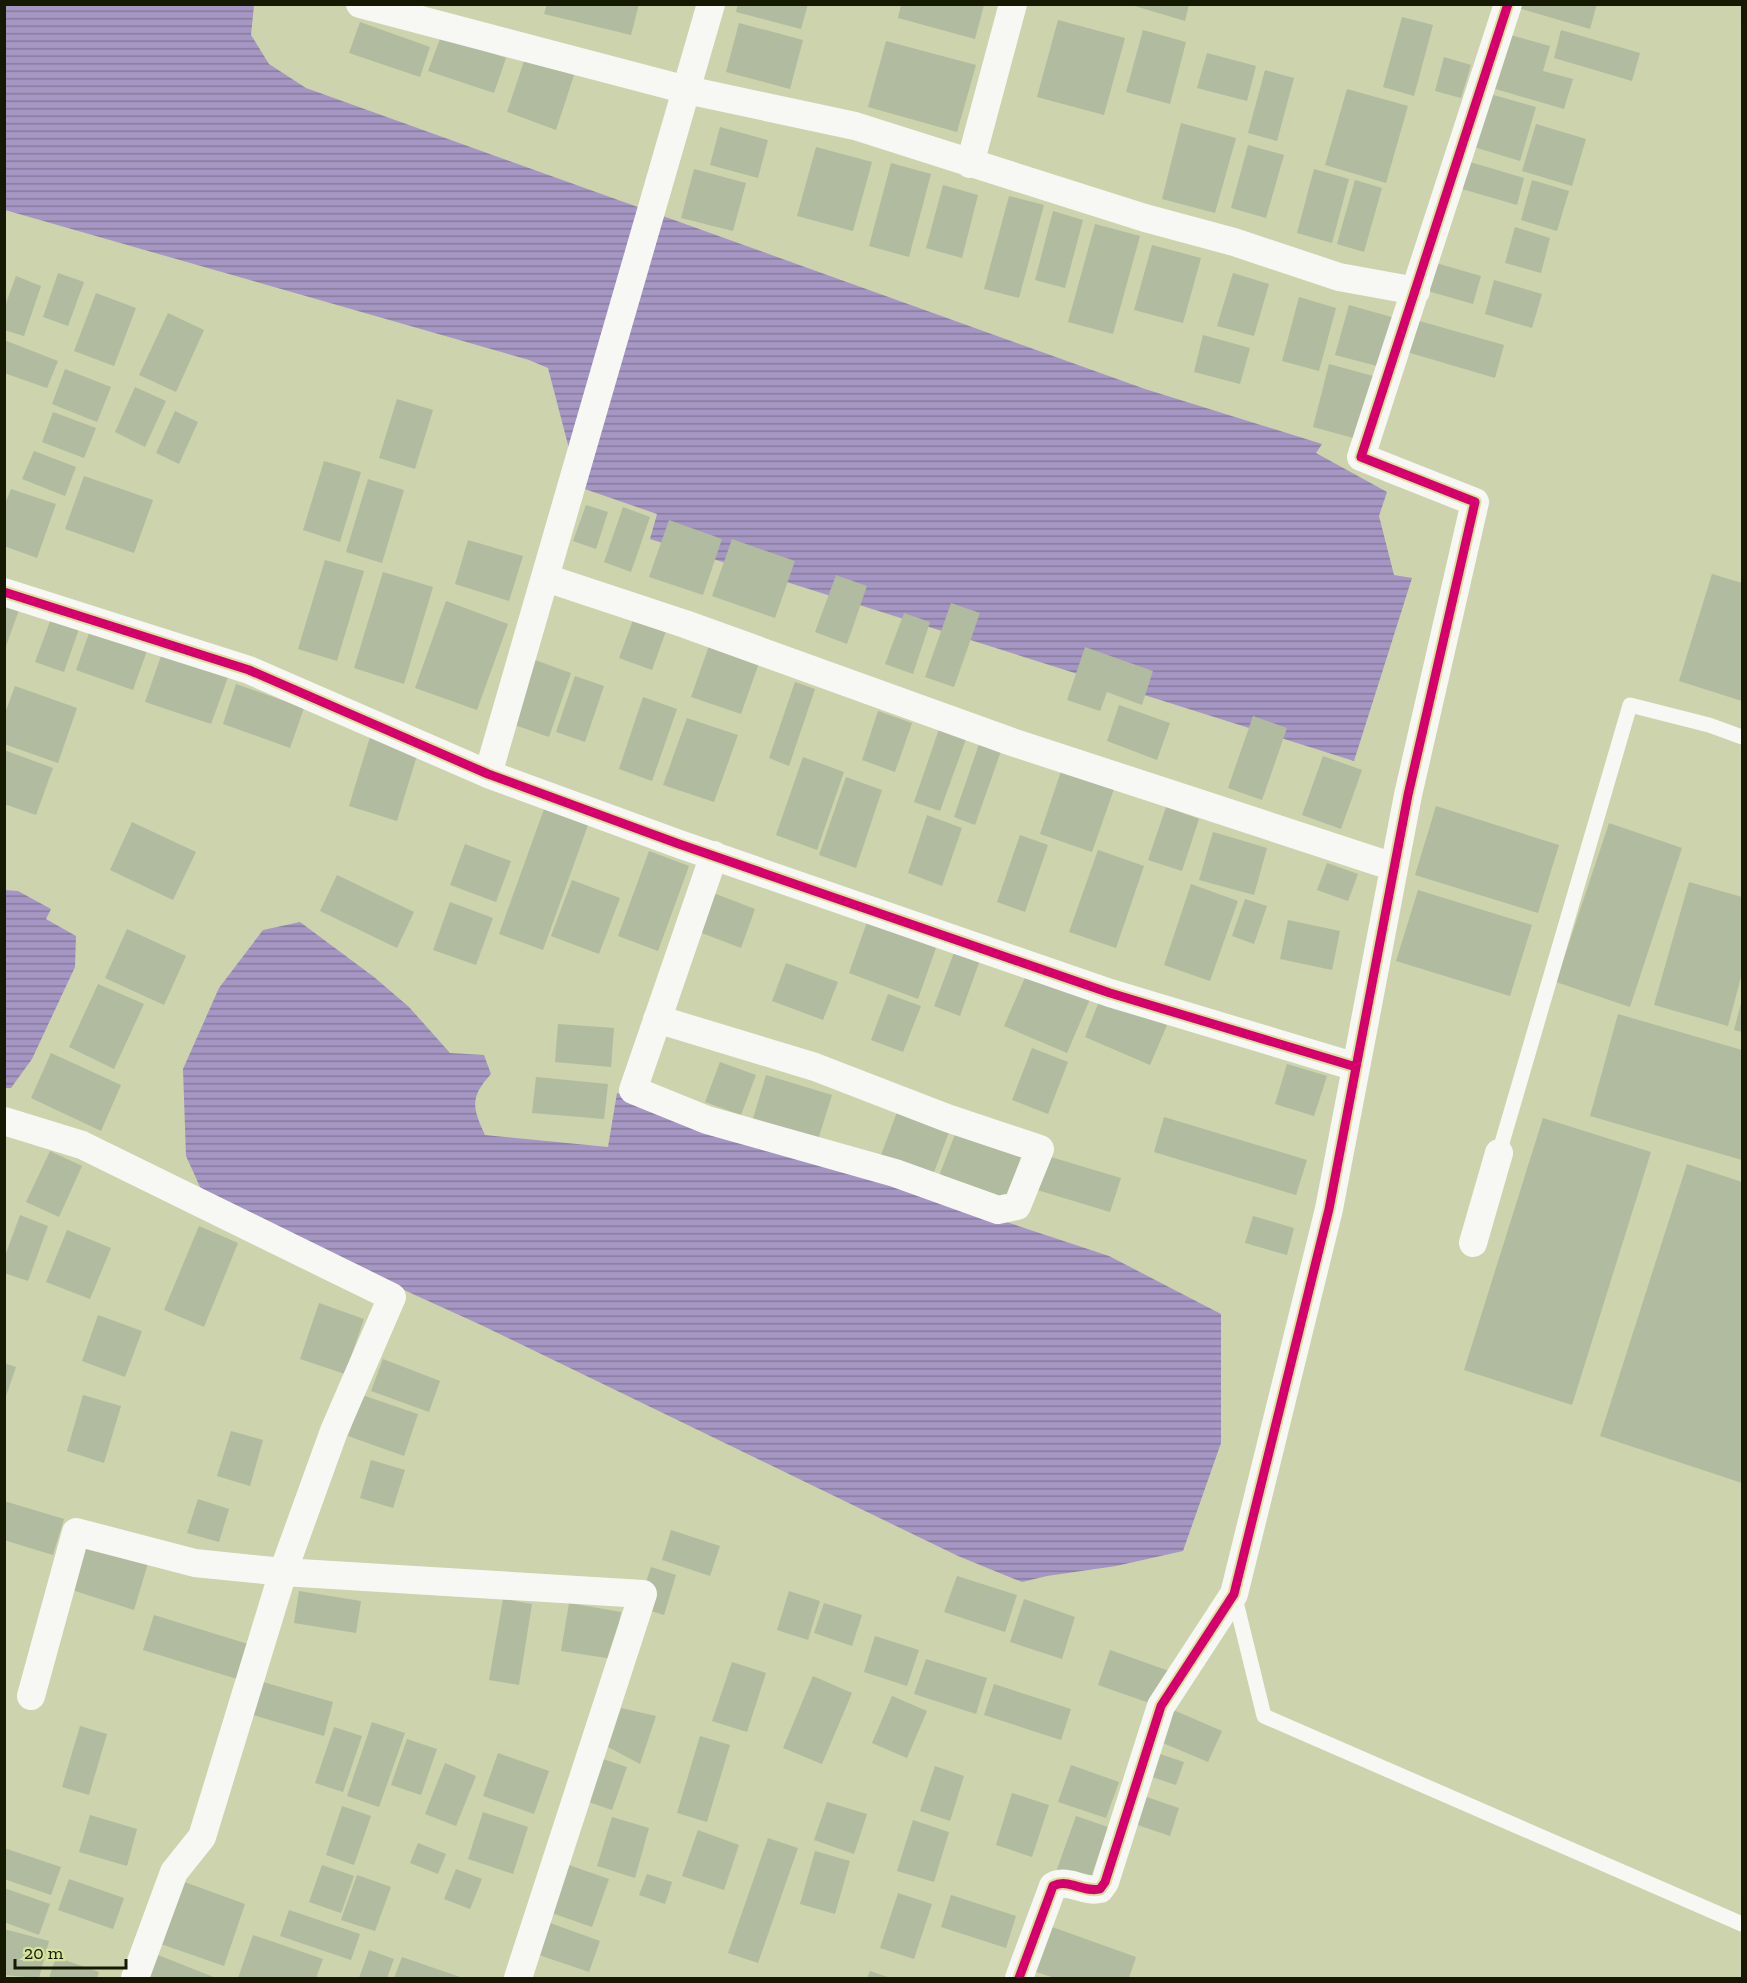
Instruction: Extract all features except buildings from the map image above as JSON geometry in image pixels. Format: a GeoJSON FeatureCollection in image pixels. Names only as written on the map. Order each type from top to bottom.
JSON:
{"type":"FeatureCollection","features":[{"type":"Feature","properties":{"kind":"street"},"geometry":{"type":"LineString","coordinates":[[360,4],[687,90],[855,126],[1145,218],[1234,242],[1339,277],[1416,291]]}},
{"type":"Feature","properties":{"kind":"street"},"geometry":{"type":"LineString","coordinates":[[488,774],[711,4]]}},
{"type":"Feature","properties":{"kind":"street"},"geometry":{"type":"LineString","coordinates":[[970,164],[1013,4]]}},
{"type":"Feature","properties":{"kind":"street"},"geometry":{"type":"LineString","coordinates":[[1019,1978],[1053,1886],[1067,1883],[1091,1891],[1100,1889],[1105,1882],[1161,1706],[1234,1594],[1329,1209],[1408,795],[1475,502],[1361,457],[1508,4]]}},
{"type":"Feature","properties":{"kind":"street"},"geometry":{"type":"LineString","coordinates":[[546,578],[685,624],[1012,742],[1394,867]]}},
{"type":"Feature","properties":{"kind":"street"},"geometry":{"type":"LineString","coordinates":[[4,592],[249,670],[488,774],[714,855],[1110,993],[1356,1067]]}},
{"type":"Feature","properties":{"kind":"street"},"geometry":{"type":"LineString","coordinates":[[657,1019],[815,1067],[947,1118],[1040,1149],[1017,1206],[998,1210],[895,1173],[707,1120],[633,1090],[657,1019],[714,855]]}},
{"type":"Feature","properties":{"kind":"street"},"geometry":{"type":"LineString","coordinates":[[4,1121],[82,1145],[392,1297],[334,1431],[283,1572],[202,1837],[174,1872],[135,1978]]}},
{"type":"Feature","properties":{"kind":"street"},"geometry":{"type":"LineString","coordinates":[[1473,1243],[1499,1153]]}},
{"type":"Feature","properties":{"kind":"street"},"geometry":{"type":"LineString","coordinates":[[31,1696],[76,1532],[195,1563],[283,1572],[643,1594],[518,1978]]}},
{"type":"Feature","properties":{"kind":"lane"},"geometry":{"type":"LineString","coordinates":[[1499,1153],[1630,705],[1709,725],[1743,737]]}},
{"type":"Feature","properties":{"kind":"lane"},"geometry":{"type":"LineString","coordinates":[[1234,1594],[1264,1716],[1743,1924]]}},
{"type":"Feature","properties":{"kind":"shaded area"},"geometry":{"type":"Polygon","coordinates":[[[4,5],[254,5],[251,35],[269,64],[306,88],[1145,389],[1322,444],[1316,453],[1387,492],[1379,516],[1394,575],[1412,578],[1354,761],[650,539],[657,514],[579,487],[548,368],[529,360],[5,210],[4,5]]]}},
{"type":"Feature","properties":{"kind":"shaded area"},"geometry":{"type":"Polygon","coordinates":[[[4,890],[18,891],[51,909],[46,919],[76,936],[75,967],[32,1059],[11,1088],[4,1088],[4,890]]]}},
{"type":"Feature","properties":{"kind":"shaded area"},"geometry":{"type":"Polygon","coordinates":[[[300,922],[374,977],[409,1007],[450,1053],[484,1055],[491,1074],[479,1089],[475,1103],[485,1135],[608,1147],[617,1093],[1109,1256],[1221,1314],[1221,1443],[1183,1551],[1116,1566],[1022,1582],[958,1556],[481,1325],[206,1200],[186,1156],[183,1069],[219,988],[263,930],[300,922]]]}},
{"type":"Feature","properties":{"kind":"cycle path"},"geometry":{"type":"LineString","coordinates":[[1019,1978],[1053,1886],[1070,1884],[1094,1890],[1100,1889],[1105,1882],[1161,1706],[1234,1594],[1329,1209],[1408,795],[1475,502],[1361,457],[1508,4]]}},
{"type":"Feature","properties":{"kind":"cycle path"},"geometry":{"type":"LineString","coordinates":[[4,592],[249,670],[488,774],[679,844],[1110,993],[1356,1067]]}}]}
